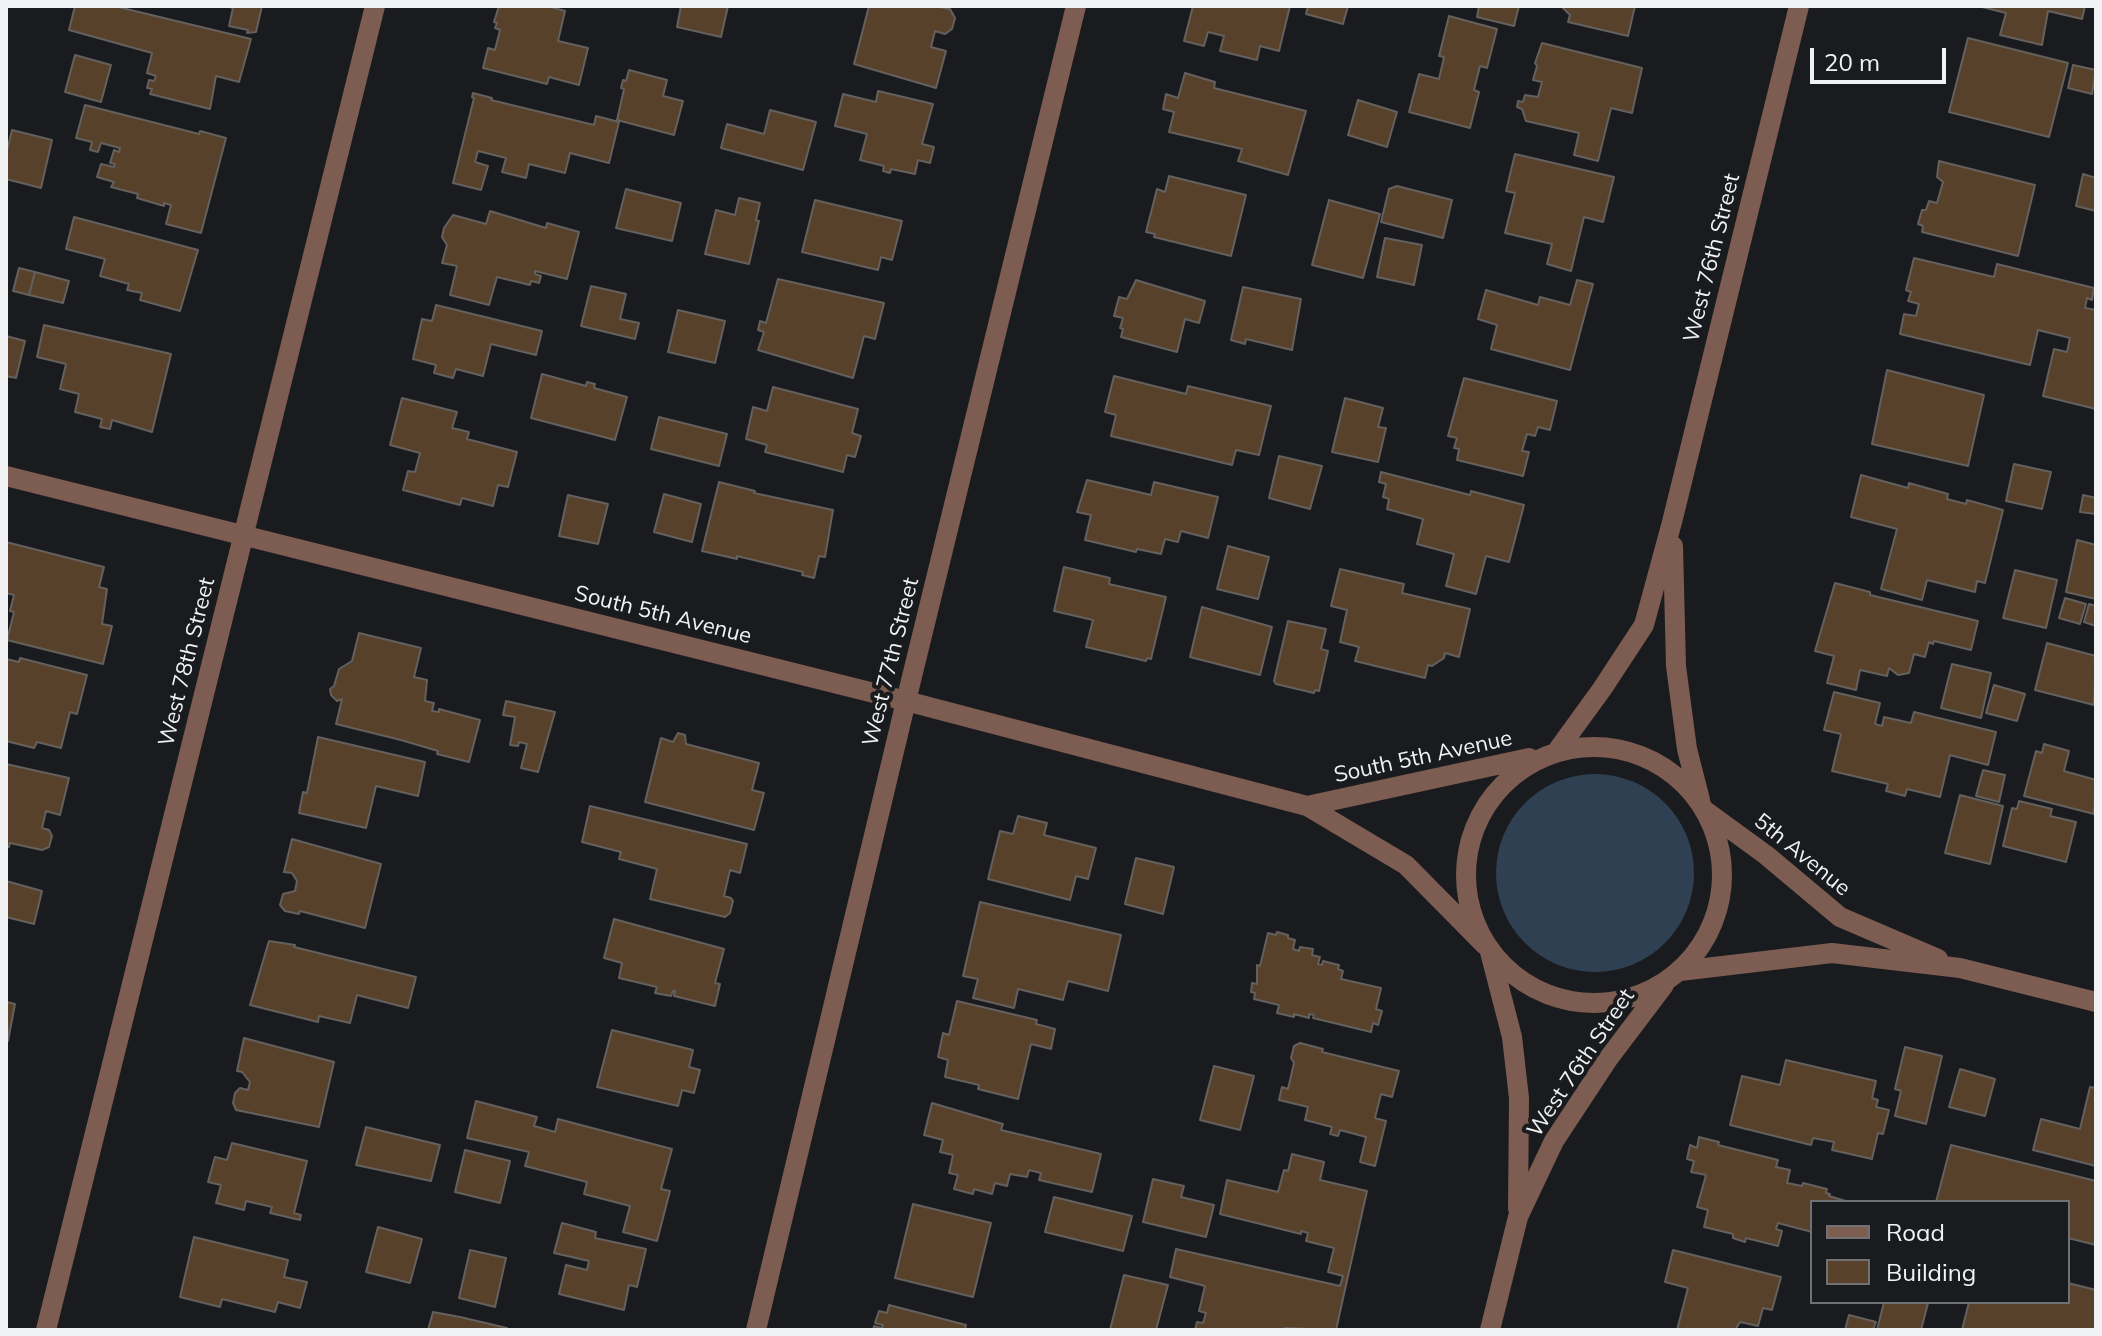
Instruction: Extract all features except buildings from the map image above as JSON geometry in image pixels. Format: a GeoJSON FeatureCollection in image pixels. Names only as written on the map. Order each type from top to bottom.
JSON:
{"type":"FeatureCollection","features":[{"type":"Feature","properties":{"kind":"street","name":"West 78th Street"},"geometry":{"type":"LineString","coordinates":[[46,1330],[375,6]]}},
{"type":"Feature","properties":{"kind":"street","name":"West 77th Street"},"geometry":{"type":"LineString","coordinates":[[756,1330],[1076,6]]}},
{"type":"Feature","properties":{"kind":"street","name":"West 76th Street"},"geometry":{"type":"LineString","coordinates":[[1553,753],[1602,689],[1644,625],[1799,6]]}},
{"type":"Feature","properties":{"kind":"street","name":"South 5th Avenue"},"geometry":{"type":"LineString","coordinates":[[6,476],[906,701],[1307,806],[1406,865],[1487,948]]}},
{"type":"Feature","properties":{"kind":"street","name":"West 76th Street"},"geometry":{"type":"LineString","coordinates":[[1672,522],[1676,666],[1687,749],[1704,808]]}},
{"type":"Feature","properties":{"kind":"street"},"geometry":{"type":"LineString","coordinates":[[1598,746],[1638,753],[1674,773],[1704,808],[1719,844],[1722,879],[1717,913],[1702,945],[1673,977],[1631,999],[1591,1004],[1552,998],[1517,979],[1487,948],[1468,905],[1465,871],[1472,834],[1494,792],[1515,772],[1553,753],[1598,746]]}},
{"type":"Feature","properties":{"kind":"street","name":"South 5th Avenue"},"geometry":{"type":"LineString","coordinates":[[1307,806],[1553,753]]}},
{"type":"Feature","properties":{"kind":"street","name":"5th Avenue"},"geometry":{"type":"LineString","coordinates":[[1704,808],[1840,917],[1960,968]]}},
{"type":"Feature","properties":{"kind":"street","name":"West 76th Street"},"geometry":{"type":"LineString","coordinates":[[1487,948],[1512,1037],[1519,1098],[1518,1217]]}},
{"type":"Feature","properties":{"kind":"street","name":"5th Avenue"},"geometry":{"type":"LineString","coordinates":[[1673,977],[1832,953],[1960,968],[2096,1002]]}},
{"type":"Feature","properties":{"kind":"street","name":"West 76th Street"},"geometry":{"type":"LineString","coordinates":[[1490,1330],[1518,1217],[1554,1141],[1608,1059],[1673,977]]}},
{"type":"Feature","properties":{"kind":"shaded area"},"geometry":{"type":"Polygon","coordinates":[[[1595,774],[1633,781],[1665,803],[1687,835],[1694,873],[1687,911],[1665,943],[1633,965],[1595,972],[1557,965],[1525,943],[1503,911],[1496,873],[1503,835],[1525,803],[1557,781],[1595,774]]]}}]}
